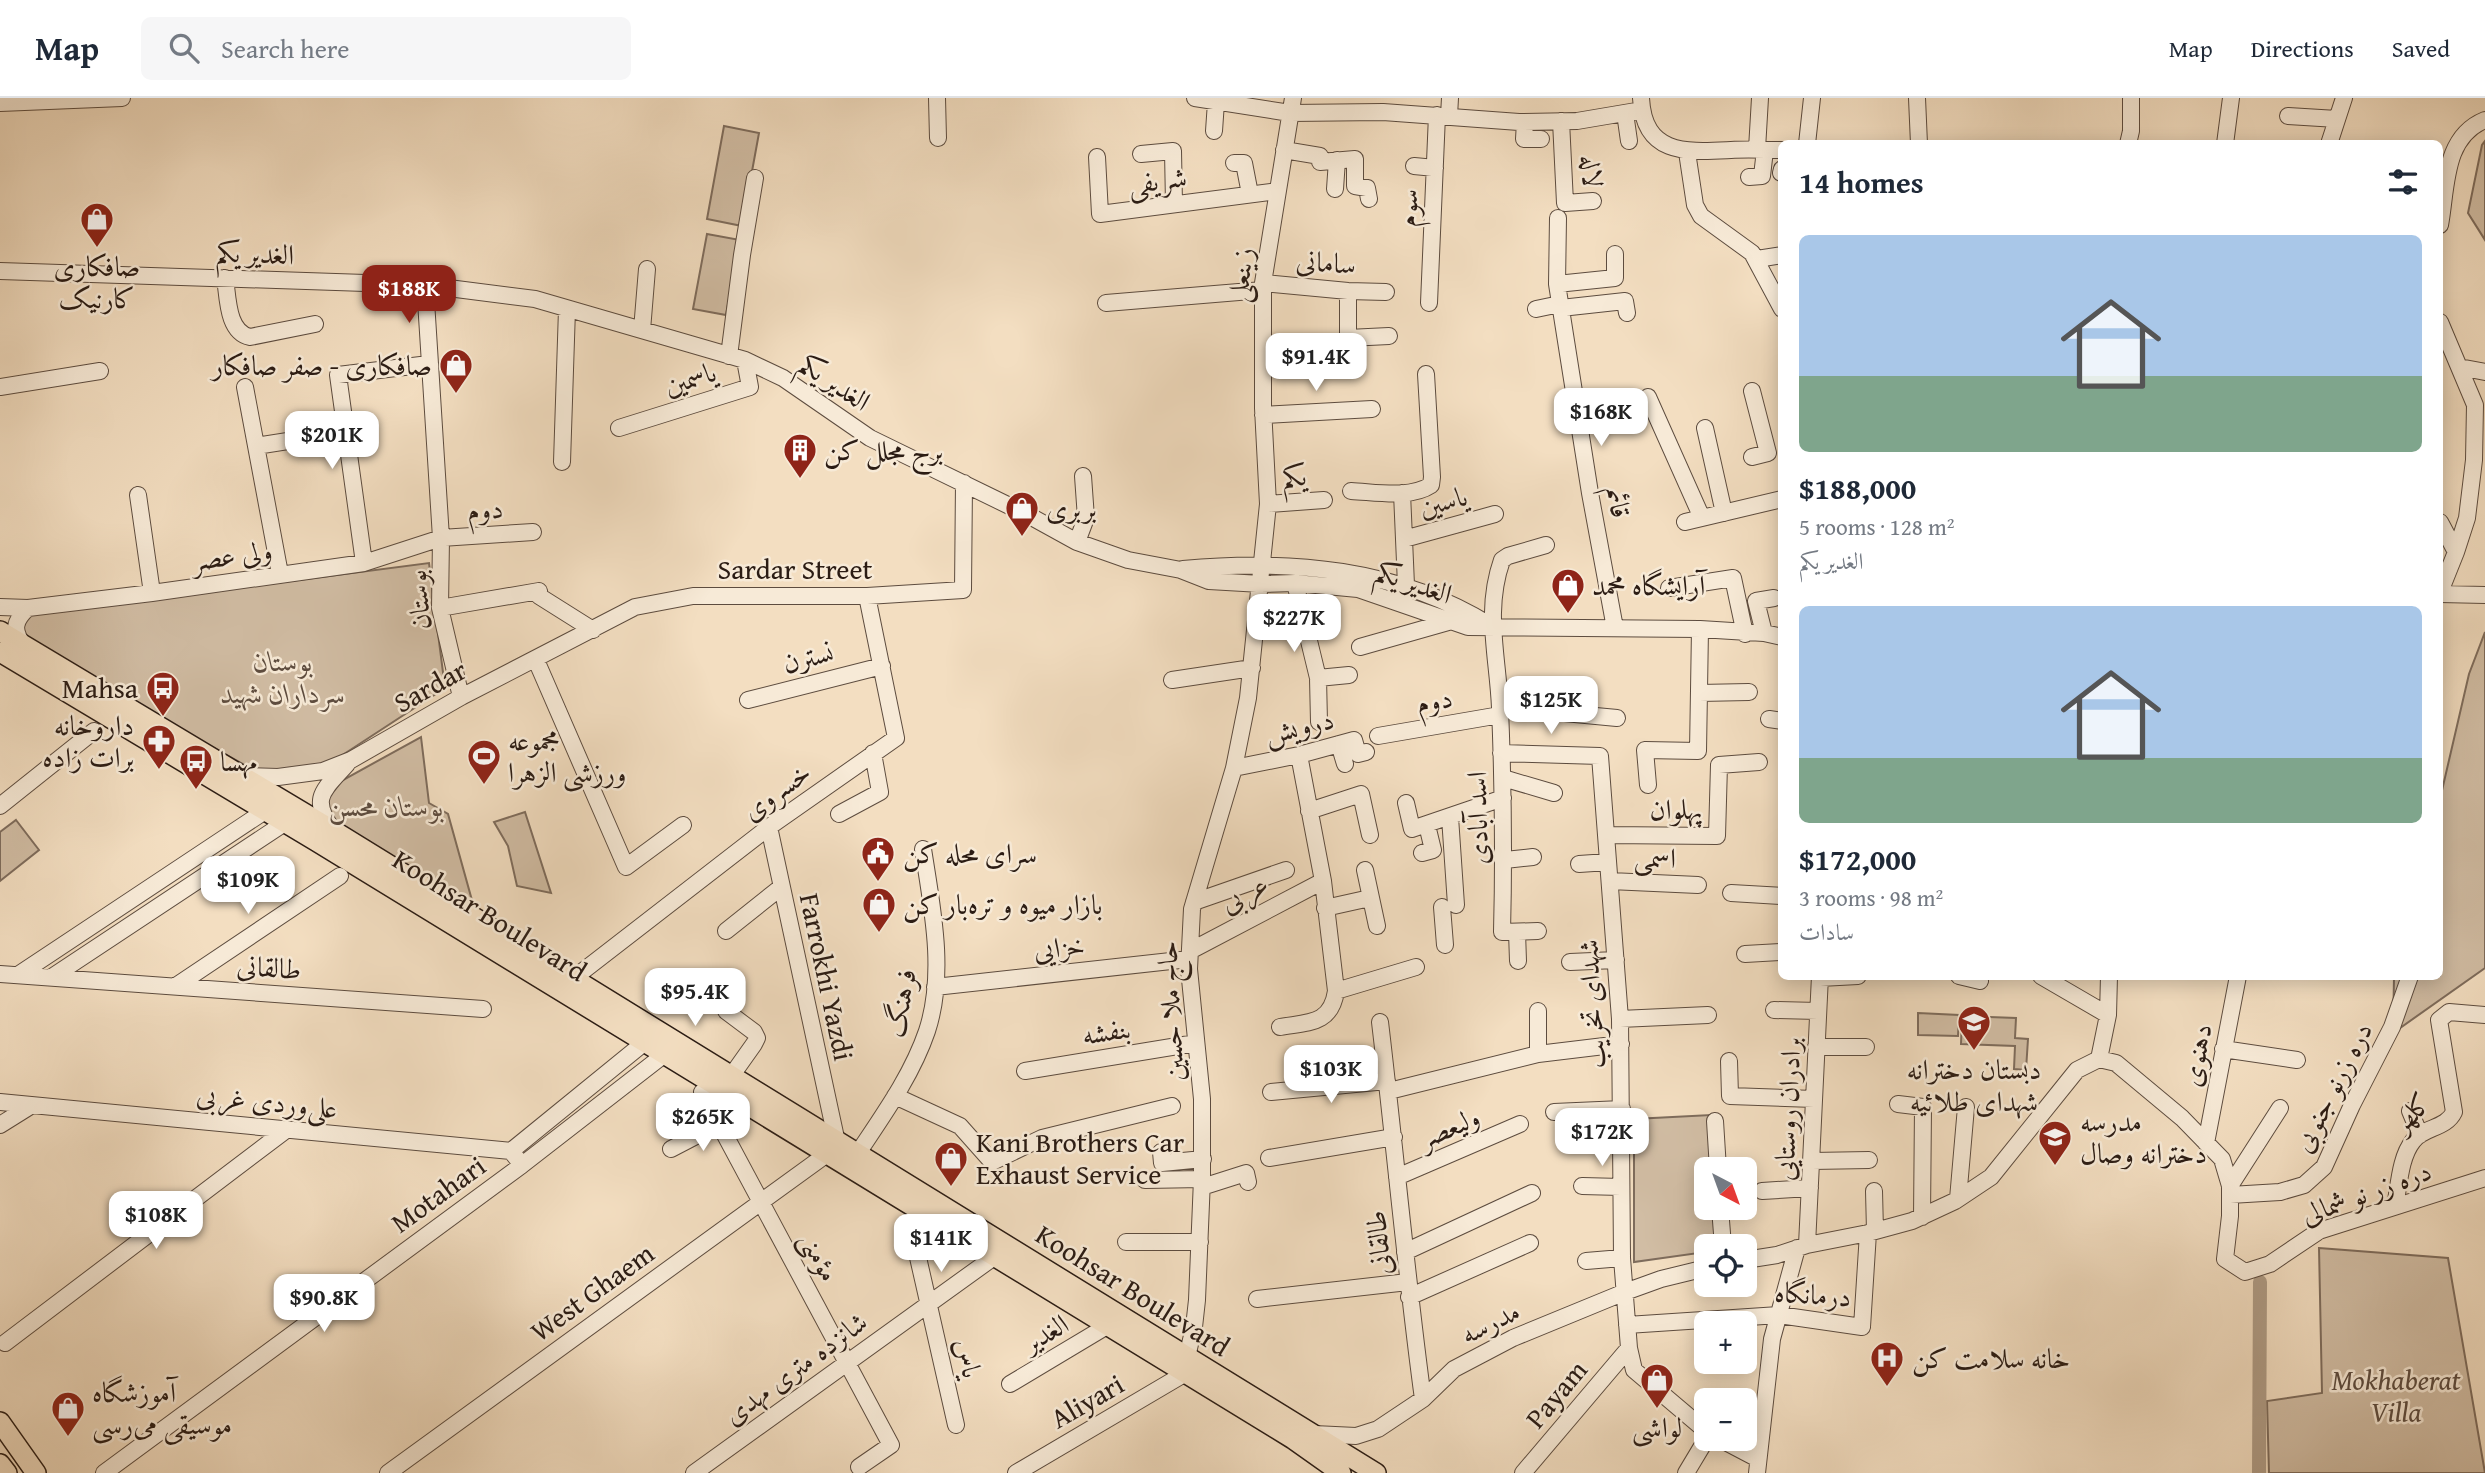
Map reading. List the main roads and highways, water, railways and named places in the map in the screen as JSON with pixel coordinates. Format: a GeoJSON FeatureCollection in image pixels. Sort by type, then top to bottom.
{"type":"FeatureCollection","features":[{"type":"Feature","properties":{"kind":"main road","name":"Koohsar Boulevard"},"geometry":{"type":"LineString","coordinates":[[0,631],[242,776],[274,805]]}},
{"type":"Feature","properties":{"kind":"main road","name":"Koohsar Boulevard"},"geometry":{"type":"LineString","coordinates":[[0,652],[274,805],[665,1055],[831,1146],[858,1153],[1186,1365],[1301,1436],[1366,1471]]}},
{"type":"Feature","properties":{"kind":"main road","name":"Koohsar Boulevard"},"geometry":{"type":"LineString","coordinates":[[293,817],[334,831],[574,978],[732,1075],[994,1257],[1107,1326],[1186,1365]]}},
{"type":"Feature","properties":{"kind":"main road"},"geometry":{"type":"LineString","coordinates":[[0,1422],[36,1473]]}},
{"type":"Feature","properties":{"kind":"main road","name":"Koohsar Boulevard"},"geometry":{"type":"LineString","coordinates":[[1301,1436],[1341,1473]]}},
{"type":"Feature","properties":{"kind":"main road"},"geometry":{"type":"LineString","coordinates":[[1301,1436],[1315,1473]]}},
{"type":"Feature","properties":{"kind":"main road"},"geometry":{"type":"LineString","coordinates":[[0,1464],[6,1473]]}},
{"type":"Feature","properties":{"kind":"waterway"},"geometry":{"type":"LineString","coordinates":[[2259,1473],[2260,1282]]}},
{"type":"Feature","properties":{"kind":"place","name":"صافکاری کارنیک"},"geometry":{"type":"Point","coordinates":[97,249]}},
{"type":"Feature","properties":{"kind":"place","name":"صافکاری - صفر صافکار"},"geometry":{"type":"Point","coordinates":[456,395]}},
{"type":"Feature","properties":{"kind":"place","name":"برج مجلل کن"},"geometry":{"type":"Point","coordinates":[800,480]}},
{"type":"Feature","properties":{"kind":"place","name":"بربری"},"geometry":{"type":"Point","coordinates":[1022,538]}},
{"type":"Feature","properties":{"kind":"place","name":"آرایشگاه محمد"},"geometry":{"type":"Point","coordinates":[1568,615]}},
{"type":"Feature","properties":{"kind":"place","name":"Mahsa"},"geometry":{"type":"Point","coordinates":[163,718]}},
{"type":"Feature","properties":{"kind":"place","name":"داروخانه برات زاده"},"geometry":{"type":"Point","coordinates":[159,771]}},
{"type":"Feature","properties":{"kind":"place","name":"مجموعه ورزشی الزهرا"},"geometry":{"type":"Point","coordinates":[484,786]}},
{"type":"Feature","properties":{"kind":"place","name":"مهسا"},"geometry":{"type":"Point","coordinates":[196,791]}},
{"type":"Feature","properties":{"kind":"place","name":"سرای محله کن"},"geometry":{"type":"Point","coordinates":[878,883]}},
{"type":"Feature","properties":{"kind":"place","name":"بازار میوه و تره‌بار کن"},"geometry":{"type":"Point","coordinates":[879,934]}},
{"type":"Feature","properties":{"kind":"place","name":"دبستان دخترانه شهدای طلائیه"},"geometry":{"type":"Point","coordinates":[1974,1052]}},
{"type":"Feature","properties":{"kind":"place","name":"مدرسه دخترانه وصال"},"geometry":{"type":"Point","coordinates":[2055,1167]}},
{"type":"Feature","properties":{"kind":"place","name":"Kani Brothers Car Exhaust Service"},"geometry":{"type":"Point","coordinates":[951,1188]}},
{"type":"Feature","properties":{"kind":"place","name":"خانه سلامت کن"},"geometry":{"type":"Point","coordinates":[1887,1388]}},
{"type":"Feature","properties":{"kind":"place","name":"لواشی"},"geometry":{"type":"Point","coordinates":[1657,1410]}},
{"type":"Feature","properties":{"kind":"place","name":"آموزشگاه موسیقی می‌رسی"},"geometry":{"type":"Point","coordinates":[68,1438]}},
{"type":"Feature","properties":{"kind":"park label","name":"بوستان سرداران شهید"},"geometry":{"type":"Point","coordinates":[283,677]}},
{"type":"Feature","properties":{"kind":"park label","name":"بوستان محسن"},"geometry":{"type":"Point","coordinates":[386,806]}},
{"type":"Feature","properties":{"kind":"park label","name":"Mokhaberat Villa"},"geometry":{"type":"Point","coordinates":[2396,1396]}}]}
